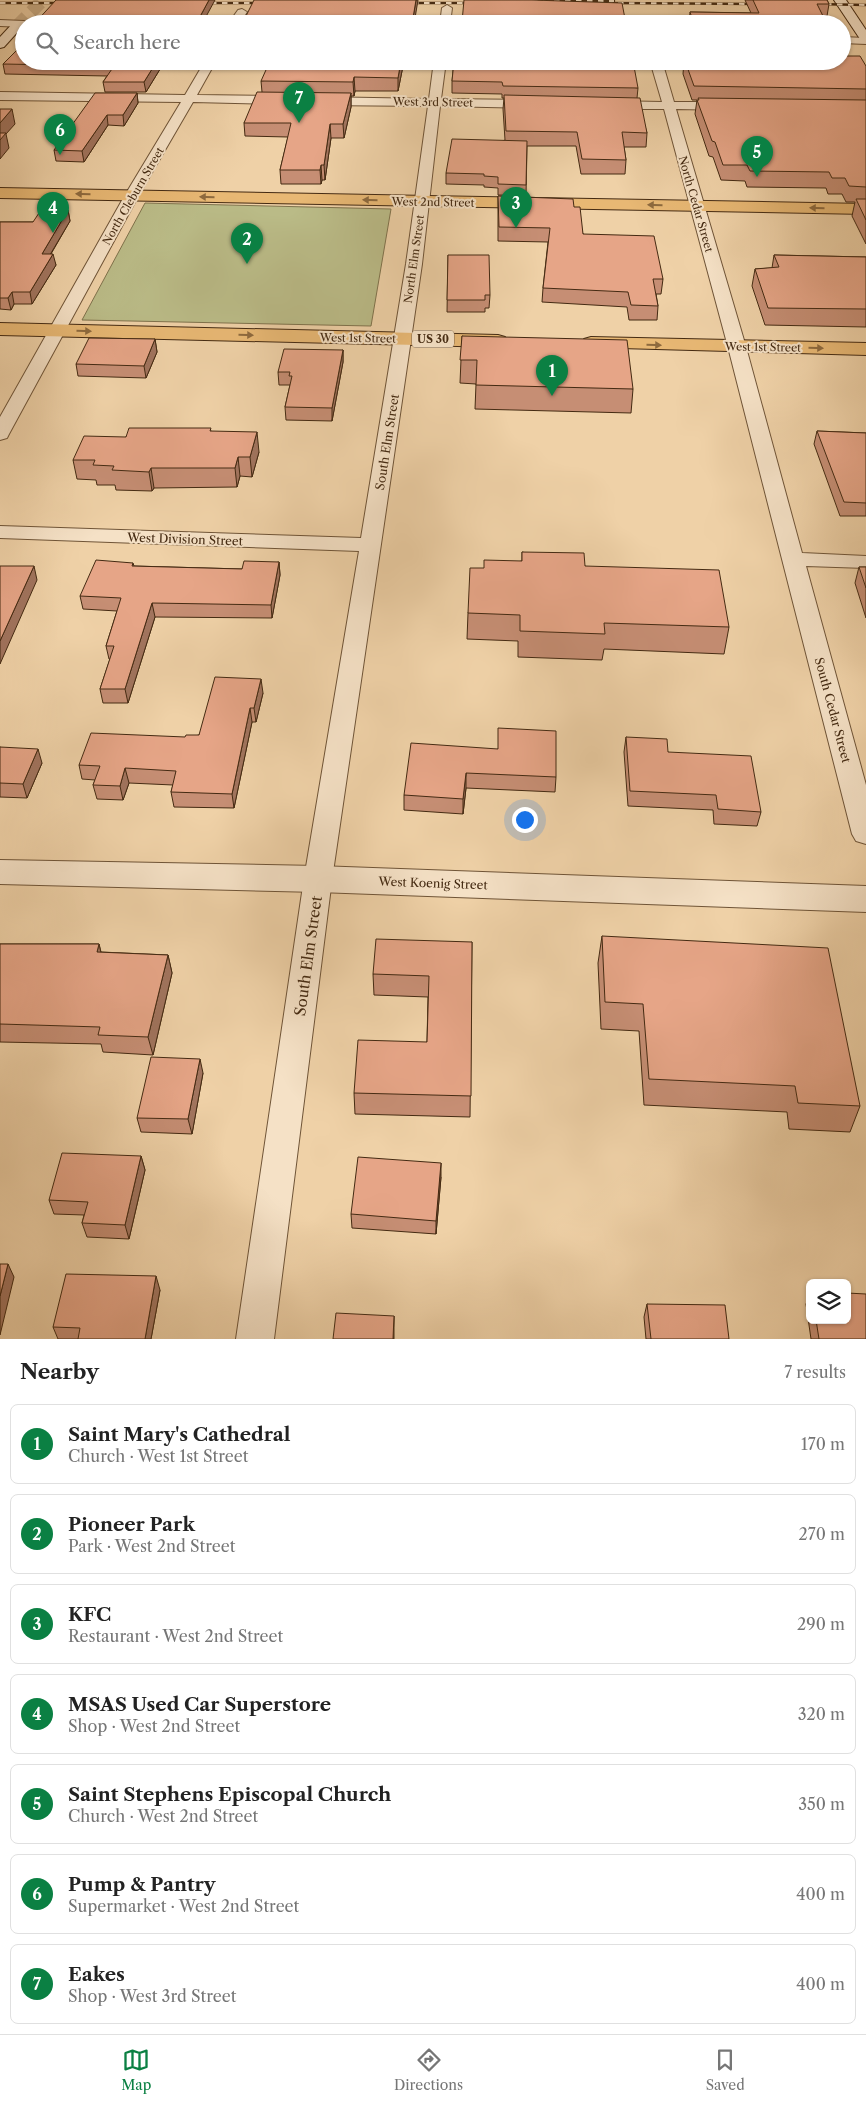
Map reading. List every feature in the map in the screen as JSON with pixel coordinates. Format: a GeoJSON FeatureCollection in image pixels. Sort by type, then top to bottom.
{"type":"FeatureCollection","features":[{"type":"Feature","properties":{"kind":"highway","name":"West 2nd Street"},"geometry":{"type":"LineString","coordinates":[[0,193],[866,210]]}},
{"type":"Feature","properties":{"kind":"highway","name":"West 1st Street"},"geometry":{"type":"LineString","coordinates":[[0,330],[521,342]]}},
{"type":"Feature","properties":{"kind":"highway","name":"West 1st Street"},"geometry":{"type":"LineString","coordinates":[[570,343],[866,349]]}},
{"type":"Feature","properties":{"kind":"street"},"geometry":{"type":"LineString","coordinates":[[840,0],[850,15]]}},
{"type":"Feature","properties":{"kind":"street"},"geometry":{"type":"LineString","coordinates":[[446,15],[447,8]]}},
{"type":"Feature","properties":{"kind":"street"},"geometry":{"type":"LineString","coordinates":[[851,17],[865,38],[851,39]]}},
{"type":"Feature","properties":{"kind":"street"},"geometry":{"type":"LineString","coordinates":[[0,23],[15,24]]}},
{"type":"Feature","properties":{"kind":"street"},"geometry":{"type":"LineString","coordinates":[[0,44],[15,30]]}},
{"type":"Feature","properties":{"kind":"street","name":"North Cleburn Street"},"geometry":{"type":"LineString","coordinates":[[0,434],[132,195],[206,70]]}},
{"type":"Feature","properties":{"kind":"street","name":"North Elm Street"},"geometry":{"type":"LineString","coordinates":[[403,339],[439,70]]}},
{"type":"Feature","properties":{"kind":"street","name":"North Cedar Street"},"geometry":{"type":"LineString","coordinates":[[658,70],[737,347]]}},
{"type":"Feature","properties":{"kind":"street","name":"West 3rd Street"},"geometry":{"type":"LineString","coordinates":[[0,96],[542,104]]}},
{"type":"Feature","properties":{"kind":"street"},"geometry":{"type":"LineString","coordinates":[[600,105],[738,107]]}},
{"type":"Feature","properties":{"kind":"street","name":"South Elm Street"},"geometry":{"type":"LineString","coordinates":[[255,1339],[318,880],[403,339]]}},
{"type":"Feature","properties":{"kind":"street"},"geometry":{"type":"LineString","coordinates":[[737,347],[793,559],[866,562]]}},
{"type":"Feature","properties":{"kind":"street","name":"West Division Street"},"geometry":{"type":"LineString","coordinates":[[0,532],[370,545]]}},
{"type":"Feature","properties":{"kind":"street","name":"South Cedar Street"},"geometry":{"type":"LineString","coordinates":[[793,559],[866,834]]}},
{"type":"Feature","properties":{"kind":"street","name":"West Koenig Street"},"geometry":{"type":"LineString","coordinates":[[0,872],[318,880],[866,899]]}},
{"type":"Feature","properties":{"kind":"green space"},"geometry":{"type":"Polygon","coordinates":[[[145,203],[391,209],[371,326],[82,320],[145,203]]]}},
{"type":"Feature","properties":{"kind":"building"},"geometry":{"type":"Polygon","coordinates":[[[56,0],[209,0],[201,15],[42,15],[56,0]]]}},
{"type":"Feature","properties":{"kind":"building"},"geometry":{"type":"Polygon","coordinates":[[[254,0],[416,0],[414,15],[246,15],[254,0]]]}},
{"type":"Feature","properties":{"kind":"building"},"geometry":{"type":"Polygon","coordinates":[[[464,0],[532,0],[622,3],[624,15],[463,15],[464,0]]]}},
{"type":"Feature","properties":{"kind":"building"},"geometry":{"type":"Polygon","coordinates":[[[753,0],[827,0],[829,4],[817,4],[822,15],[691,15],[690,12],[759,13],[753,0]]]}},
{"type":"Feature","properties":{"kind":"building"},"geometry":{"type":"Polygon","coordinates":[[[15,52],[15,64],[3,64],[15,52]]]}},
{"type":"Feature","properties":{"kind":"building"},"geometry":{"type":"Polygon","coordinates":[[[851,56],[860,56],[866,66],[866,89],[694,86],[688,70],[851,70],[851,56]]]}},
{"type":"Feature","properties":{"kind":"building"},"geometry":{"type":"Polygon","coordinates":[[[111,70],[151,70],[144,82],[103,82],[111,70]]]}},
{"type":"Feature","properties":{"kind":"building"},"geometry":{"type":"Polygon","coordinates":[[[266,70],[399,70],[398,78],[354,77],[353,82],[261,81],[266,70]]]}},
{"type":"Feature","properties":{"kind":"building"},"geometry":{"type":"Polygon","coordinates":[[[453,70],[635,70],[638,88],[503,86],[502,82],[452,81],[453,70]]]}},
{"type":"Feature","properties":{"kind":"building"},"geometry":{"type":"Polygon","coordinates":[[[257,92],[351,93],[343,124],[330,124],[324,165],[321,165],[320,170],[280,170],[291,123],[244,123],[257,92]]]}},
{"type":"Feature","properties":{"kind":"building"},"geometry":{"type":"Polygon","coordinates":[[[95,93],[137,93],[123,115],[107,115],[82,151],[54,150],[95,93]]]}},
{"type":"Feature","properties":{"kind":"building"},"geometry":{"type":"Polygon","coordinates":[[[504,95],[640,98],[647,133],[622,132],[626,160],[582,159],[577,132],[506,131],[504,95]]]}},
{"type":"Feature","properties":{"kind":"building"},"geometry":{"type":"Polygon","coordinates":[[[698,98],[866,100],[866,187],[849,186],[845,178],[832,178],[829,172],[750,171],[747,165],[723,165],[715,142],[712,141],[697,100],[699,100],[698,98]]]}},
{"type":"Feature","properties":{"kind":"building"},"geometry":{"type":"Polygon","coordinates":[[[0,109],[12,109],[0,123],[0,109]]]}},
{"type":"Feature","properties":{"kind":"building"},"geometry":{"type":"Polygon","coordinates":[[[0,133],[6,133],[0,140],[0,133]]]}},
{"type":"Feature","properties":{"kind":"building"},"geometry":{"type":"Polygon","coordinates":[[[452,139],[527,141],[526,185],[498,184],[498,177],[484,176],[484,174],[446,173],[452,139]]]}},
{"type":"Feature","properties":{"kind":"building"},"geometry":{"type":"Polygon","coordinates":[[[498,196],[573,199],[574,207],[580,207],[583,234],[654,236],[663,279],[653,279],[658,306],[631,305],[628,292],[543,288],[550,228],[499,227],[498,196]]]}},
{"type":"Feature","properties":{"kind":"building"},"geometry":{"type":"Polygon","coordinates":[[[856,199],[866,199],[866,220],[856,199]]]}},
{"type":"Feature","properties":{"kind":"building"},"geometry":{"type":"Polygon","coordinates":[[[41,210],[68,210],[42,254],[53,254],[30,292],[12,292],[8,298],[0,298],[0,222],[33,222],[41,210]]]}},
{"type":"Feature","properties":{"kind":"building"},"geometry":{"type":"Polygon","coordinates":[[[448,255],[489,255],[490,295],[485,295],[485,300],[447,300],[448,255]]]}},
{"type":"Feature","properties":{"kind":"building"},"geometry":{"type":"Polygon","coordinates":[[[774,255],[866,257],[866,309],[768,308],[755,269],[779,267],[774,255]]]}},
{"type":"Feature","properties":{"kind":"building"},"geometry":{"type":"Polygon","coordinates":[[[462,336],[627,340],[633,389],[476,385],[477,360],[460,360],[462,336]]]}},
{"type":"Feature","properties":{"kind":"building"},"geometry":{"type":"Polygon","coordinates":[[[89,338],[155,339],[144,366],[76,364],[89,338]]]}},
{"type":"Feature","properties":{"kind":"building"},"geometry":{"type":"Polygon","coordinates":[[[284,349],[343,350],[332,408],[285,407],[292,376],[289,376],[290,372],[278,372],[284,349]]]}},
{"type":"Feature","properties":{"kind":"building"},"geometry":{"type":"Polygon","coordinates":[[[129,428],[211,428],[210,431],[257,432],[250,457],[238,457],[235,468],[151,468],[149,472],[112,470],[114,466],[93,465],[95,460],[73,460],[84,436],[126,437],[129,428]]]}},
{"type":"Feature","properties":{"kind":"building"},"geometry":{"type":"Polygon","coordinates":[[[817,431],[866,433],[866,503],[844,502],[817,431]]]}},
{"type":"Feature","properties":{"kind":"building"},"geometry":{"type":"Polygon","coordinates":[[[522,552],[584,553],[585,566],[719,570],[729,627],[604,623],[605,634],[520,631],[520,615],[468,613],[470,568],[484,568],[484,560],[522,561],[522,552]]]}},
{"type":"Feature","properties":{"kind":"building"},"geometry":{"type":"Polygon","coordinates":[[[96,560],[133,563],[132,566],[242,569],[244,561],[279,562],[271,605],[152,603],[125,689],[100,689],[114,646],[106,646],[121,598],[80,596],[96,560]]]}},
{"type":"Feature","properties":{"kind":"building"},"geometry":{"type":"Polygon","coordinates":[[[0,566],[34,566],[0,641],[0,566]]]}},
{"type":"Feature","properties":{"kind":"building"},"geometry":{"type":"Polygon","coordinates":[[[859,567],[866,567],[866,588],[859,567]]]}},
{"type":"Feature","properties":{"kind":"building"},"geometry":{"type":"Polygon","coordinates":[[[215,677],[261,679],[254,708],[250,708],[232,794],[171,792],[176,771],[125,768],[120,786],[93,785],[100,766],[79,765],[91,733],[185,737],[186,735],[199,735],[215,677]]]}},
{"type":"Feature","properties":{"kind":"building"},"geometry":{"type":"Polygon","coordinates":[[[498,728],[556,731],[556,777],[466,773],[463,799],[404,795],[411,743],[498,749],[498,728]]]}},
{"type":"Feature","properties":{"kind":"building"},"geometry":{"type":"Polygon","coordinates":[[[626,737],[667,739],[668,752],[751,756],[761,812],[718,809],[716,795],[630,791],[626,737]]]}},
{"type":"Feature","properties":{"kind":"building"},"geometry":{"type":"Polygon","coordinates":[[[0,747],[38,749],[23,784],[0,783],[0,747]]]}},
{"type":"Feature","properties":{"kind":"building"},"geometry":{"type":"Polygon","coordinates":[[[602,936],[828,948],[860,1106],[798,1103],[795,1086],[649,1079],[643,1004],[605,1002],[602,936]]]}},
{"type":"Feature","properties":{"kind":"building"},"geometry":{"type":"Polygon","coordinates":[[[376,939],[472,942],[471,1096],[354,1093],[358,1040],[427,1042],[429,976],[373,974],[376,939]]]}},
{"type":"Feature","properties":{"kind":"building"},"geometry":{"type":"Polygon","coordinates":[[[0,944],[99,944],[97,952],[168,955],[148,1037],[98,1035],[100,1027],[0,1024],[0,944]]]}},
{"type":"Feature","properties":{"kind":"building"},"geometry":{"type":"Polygon","coordinates":[[[151,1057],[200,1059],[188,1119],[137,1118],[151,1057]]]}},
{"type":"Feature","properties":{"kind":"building"},"geometry":{"type":"Polygon","coordinates":[[[62,1153],[141,1156],[125,1225],[82,1223],[88,1202],[49,1200],[62,1153]]]}},
{"type":"Feature","properties":{"kind":"building"},"geometry":{"type":"Polygon","coordinates":[[[358,1157],[441,1163],[436,1221],[351,1214],[358,1157]]]}},
{"type":"Feature","properties":{"kind":"building"},"geometry":{"type":"Polygon","coordinates":[[[0,1264],[8,1264],[0,1296],[0,1264]]]}},
{"type":"Feature","properties":{"kind":"building"},"geometry":{"type":"Polygon","coordinates":[[[66,1274],[156,1276],[145,1339],[78,1339],[80,1328],[53,1327],[66,1274]]]}},
{"type":"Feature","properties":{"kind":"building"},"geometry":{"type":"Polygon","coordinates":[[[851,1293],[866,1294],[866,1339],[819,1339],[817,1324],[851,1324],[851,1293]]]}},
{"type":"Feature","properties":{"kind":"building"},"geometry":{"type":"Polygon","coordinates":[[[647,1304],[725,1305],[729,1339],[651,1339],[647,1304]]]}},
{"type":"Feature","properties":{"kind":"building"},"geometry":{"type":"Polygon","coordinates":[[[336,1313],[394,1316],[393,1339],[333,1339],[336,1313]]]}},
{"type":"Feature","properties":{"kind":"tunnel"},"geometry":{"type":"LineString","coordinates":[[28,15],[43,0]]}},
{"type":"Feature","properties":{"kind":"railway"},"geometry":{"type":"LineString","coordinates":[[521,0],[614,1]]}},
{"type":"Feature","properties":{"kind":"railway"},"geometry":{"type":"LineString","coordinates":[[0,3],[67,3]]}},
{"type":"Feature","properties":{"kind":"railway"},"geometry":{"type":"LineString","coordinates":[[200,3],[265,3]]}},
{"type":"Feature","properties":{"kind":"railway"},"geometry":{"type":"LineString","coordinates":[[402,3],[477,3]]}},
{"type":"Feature","properties":{"kind":"railway"},"geometry":{"type":"LineString","coordinates":[[607,3],[760,4]]}},
{"type":"Feature","properties":{"kind":"railway"},"geometry":{"type":"LineString","coordinates":[[815,4],[866,5]]}},
{"type":"Feature","properties":{"kind":"place","name":"Eakes"},"geometry":{"type":"Point","coordinates":[299,123]}},
{"type":"Feature","properties":{"kind":"place","name":"Pump & Pantry"},"geometry":{"type":"Point","coordinates":[60,155]}},
{"type":"Feature","properties":{"kind":"place","name":"Saint Stephens Episcopal Church"},"geometry":{"type":"Point","coordinates":[757,177]}},
{"type":"Feature","properties":{"kind":"place","name":"KFC"},"geometry":{"type":"Point","coordinates":[516,228]}},
{"type":"Feature","properties":{"kind":"place","name":"MSAS Used Car Superstore"},"geometry":{"type":"Point","coordinates":[53,233]}},
{"type":"Feature","properties":{"kind":"place","name":"Pioneer Park"},"geometry":{"type":"Point","coordinates":[247,264]}},
{"type":"Feature","properties":{"kind":"place","name":"Saint Mary's Cathedral"},"geometry":{"type":"Point","coordinates":[552,396]}}]}
